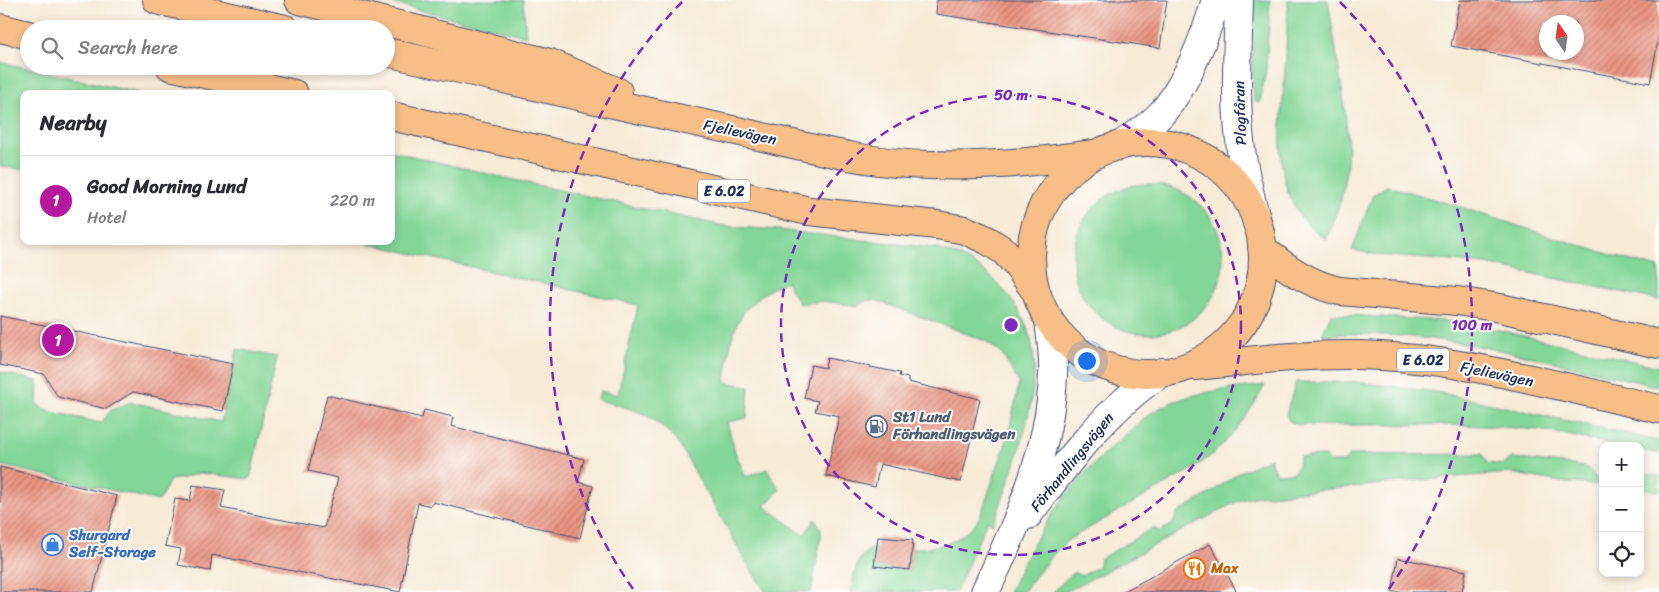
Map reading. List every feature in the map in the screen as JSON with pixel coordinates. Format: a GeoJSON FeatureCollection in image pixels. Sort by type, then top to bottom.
{"type":"FeatureCollection","features":[{"type":"Feature","properties":{"kind":"main road"},"geometry":{"type":"LineString","coordinates":[[157,0],[245,20]]}},
{"type":"Feature","properties":{"kind":"main road"},"geometry":{"type":"LineString","coordinates":[[299,0],[379,20]]}},
{"type":"Feature","properties":{"kind":"main road"},"geometry":{"type":"LineString","coordinates":[[395,24],[550,63],[684,120]]}},
{"type":"Feature","properties":{"kind":"main road"},"geometry":{"type":"LineString","coordinates":[[0,28],[20,33]]}},
{"type":"Feature","properties":{"kind":"main road","name":"Fjelievägen"},"geometry":{"type":"LineString","coordinates":[[395,54],[869,160],[929,166],[1036,162],[1145,142],[1172,145],[1198,154],[1220,169],[1246,199],[1260,236],[1261,271],[1257,294],[1244,322],[1223,345],[1198,362],[1173,370]]}},
{"type":"Feature","properties":{"kind":"main road"},"geometry":{"type":"LineString","coordinates":[[210,75],[276,90]]}},
{"type":"Feature","properties":{"kind":"main road","name":"Fjelievägen"},"geometry":{"type":"LineString","coordinates":[[395,117],[809,211],[937,225],[965,230],[987,240],[1004,251],[1036,292],[1049,320],[1076,350],[1103,365],[1134,373],[1256,360],[1356,355],[1413,359],[1470,367],[1659,409]]}},
{"type":"Feature","properties":{"kind":"main road","name":"Fjelievägen"},"geometry":{"type":"LineString","coordinates":[[1036,292],[1031,266],[1031,253],[1035,228],[1042,210],[1051,193],[1068,174],[1088,158],[1109,149]]}},
{"type":"Feature","properties":{"kind":"main road","name":"Fjelievägen"},"geometry":{"type":"LineString","coordinates":[[1260,236],[1288,269],[1311,283],[1326,289],[1457,301],[1550,318],[1659,344]]}},
{"type":"Feature","properties":{"kind":"street"},"geometry":{"type":"LineString","coordinates":[[1109,149],[1142,131],[1159,116],[1174,96],[1191,65],[1209,23],[1216,0]]}},
{"type":"Feature","properties":{"kind":"street","name":"Plogfåran"},"geometry":{"type":"LineString","coordinates":[[1239,0],[1238,113],[1240,148],[1260,236]]}},
{"type":"Feature","properties":{"kind":"street","name":"Förhandlingsvägen"},"geometry":{"type":"LineString","coordinates":[[985,592],[1011,538],[1035,472],[1045,432],[1054,372],[1049,320]]}},
{"type":"Feature","properties":{"kind":"street","name":"Förhandlingsvägen"},"geometry":{"type":"LineString","coordinates":[[1011,538],[1064,467],[1097,427],[1123,401],[1173,370]]}},
{"type":"Feature","properties":{"kind":"green space"},"geometry":{"type":"Polygon","coordinates":[[[376,0],[523,0],[526,36],[387,2],[376,0]]]}},
{"type":"Feature","properties":{"kind":"green space"},"geometry":{"type":"Polygon","coordinates":[[[1254,0],[1270,0],[1266,70],[1260,103],[1254,101],[1252,51],[1254,0]]]}},
{"type":"Feature","properties":{"kind":"green space"},"geometry":{"type":"Polygon","coordinates":[[[1288,0],[1328,0],[1345,109],[1348,146],[1341,200],[1326,239],[1308,224],[1295,208],[1287,189],[1282,169],[1281,127],[1288,0]]]}},
{"type":"Feature","properties":{"kind":"green space"},"geometry":{"type":"Polygon","coordinates":[[[0,62],[20,66],[20,75],[58,75],[125,90],[20,90],[20,169],[0,166],[0,62]]]}},
{"type":"Feature","properties":{"kind":"green space"},"geometry":{"type":"Polygon","coordinates":[[[395,152],[724,226],[778,230],[934,248],[954,254],[979,267],[994,279],[1020,312],[1031,341],[1034,381],[1021,444],[993,524],[987,521],[956,592],[850,592],[857,565],[869,550],[876,547],[874,566],[910,570],[912,548],[942,545],[959,538],[980,517],[1008,437],[1019,383],[1002,354],[986,341],[875,300],[867,300],[859,306],[822,301],[799,304],[786,281],[769,290],[746,310],[733,334],[725,382],[749,387],[747,418],[727,422],[735,452],[746,477],[767,469],[780,490],[764,506],[804,535],[815,519],[821,530],[811,592],[766,592],[751,570],[680,446],[671,435],[662,426],[644,414],[598,400],[600,391],[618,395],[638,305],[375,245],[395,245],[395,152]]]}},
{"type":"Feature","properties":{"kind":"green space"},"geometry":{"type":"Polygon","coordinates":[[[1148,184],[1177,190],[1201,206],[1217,230],[1223,259],[1217,288],[1201,312],[1177,328],[1148,334],[1119,328],[1095,312],[1079,288],[1073,259],[1079,230],[1095,206],[1119,190],[1148,184]]]}},
{"type":"Feature","properties":{"kind":"green space"},"geometry":{"type":"Polygon","coordinates":[[[1387,186],[1659,268],[1659,300],[1486,264],[1378,255],[1352,250],[1373,195],[1387,186]]]}},
{"type":"Feature","properties":{"kind":"green space"},"geometry":{"type":"Polygon","coordinates":[[[1331,314],[1446,321],[1490,328],[1659,367],[1659,387],[1534,357],[1450,342],[1365,334],[1322,335],[1331,314]]]}},
{"type":"Feature","properties":{"kind":"green space"},"geometry":{"type":"Polygon","coordinates":[[[237,349],[277,357],[250,479],[199,473],[170,480],[159,501],[0,465],[0,372],[38,381],[37,403],[44,410],[101,423],[111,410],[131,402],[221,422],[237,349]]]}},
{"type":"Feature","properties":{"kind":"green space"},"geometry":{"type":"Polygon","coordinates":[[[1296,382],[1357,382],[1437,392],[1659,441],[1659,454],[1644,451],[1644,442],[1602,442],[1528,429],[1442,425],[1299,425],[1290,422],[1286,414],[1296,382]]]}},
{"type":"Feature","properties":{"kind":"green space"},"geometry":{"type":"Polygon","coordinates":[[[1265,385],[1251,409],[1235,430],[1207,459],[1068,540],[1050,558],[1023,592],[1009,592],[1035,541],[1071,489],[1091,467],[1141,420],[1162,407],[1186,397],[1265,385]]]}},
{"type":"Feature","properties":{"kind":"green space"},"geometry":{"type":"Polygon","coordinates":[[[1482,454],[1487,463],[1502,465],[1512,458],[1586,467],[1592,472],[1593,476],[1599,477],[1599,485],[1566,483],[1510,473],[1258,496],[1240,500],[1066,592],[1053,592],[1074,572],[1081,576],[1098,567],[1100,559],[1153,528],[1160,531],[1173,524],[1177,513],[1209,494],[1240,472],[1271,458],[1271,464],[1277,474],[1294,473],[1299,463],[1299,457],[1326,456],[1329,462],[1344,462],[1350,455],[1482,454]]]}},
{"type":"Feature","properties":{"kind":"green space"},"geometry":{"type":"Polygon","coordinates":[[[1644,474],[1659,476],[1659,491],[1644,489],[1644,474]]]}},
{"type":"Feature","properties":{"kind":"building"},"geometry":{"type":"Polygon","coordinates":[[[937,0],[1167,0],[1160,48],[936,14],[937,0]]]}},
{"type":"Feature","properties":{"kind":"building"},"geometry":{"type":"Polygon","coordinates":[[[1460,0],[1659,0],[1659,36],[1650,83],[1451,46],[1460,0]]]}},
{"type":"Feature","properties":{"kind":"building"},"geometry":{"type":"Polygon","coordinates":[[[0,316],[233,364],[223,411],[133,392],[106,409],[58,397],[44,374],[0,365],[0,316]]]}},
{"type":"Feature","properties":{"kind":"building"},"geometry":{"type":"Polygon","coordinates":[[[827,358],[900,373],[899,376],[908,378],[908,382],[980,399],[961,482],[880,464],[875,487],[826,476],[839,416],[815,411],[818,401],[804,398],[811,365],[825,368],[827,358]]]}},
{"type":"Feature","properties":{"kind":"building"},"geometry":{"type":"Polygon","coordinates":[[[327,395],[422,418],[424,410],[453,417],[451,426],[584,459],[578,482],[593,486],[580,538],[433,502],[431,506],[418,503],[400,592],[212,555],[210,571],[178,565],[181,549],[165,546],[175,499],[190,501],[193,485],[225,490],[221,508],[324,528],[338,478],[308,471],[327,395]]]}},
{"type":"Feature","properties":{"kind":"building","name":"Shurgard Self-Storage"},"geometry":{"type":"Polygon","coordinates":[[[0,467],[117,496],[93,592],[0,592],[0,467]]]}},
{"type":"Feature","properties":{"kind":"building"},"geometry":{"type":"Polygon","coordinates":[[[878,537],[913,540],[910,570],[874,566],[878,537]]]}},
{"type":"Feature","properties":{"kind":"building","name":"Max"},"geometry":{"type":"Polygon","coordinates":[[[1210,544],[1237,592],[1123,592],[1210,544]]]}},
{"type":"Feature","properties":{"kind":"building"},"geometry":{"type":"Polygon","coordinates":[[[1398,558],[1466,571],[1462,592],[1392,592],[1398,558]]]}},
{"type":"Feature","properties":{"kind":"place","name":"Good Morning Lund"},"geometry":{"type":"Point","coordinates":[58,340]}},
{"type":"Feature","properties":{"kind":"place","name":"St1 Lund Förhandlingsvägen"},"geometry":{"type":"Point","coordinates":[877,426]}},
{"type":"Feature","properties":{"kind":"place","name":"Shurgard Self-Storage"},"geometry":{"type":"Point","coordinates":[53,544]}},
{"type":"Feature","properties":{"kind":"place","name":"Max"},"geometry":{"type":"Point","coordinates":[1195,568]}}]}
